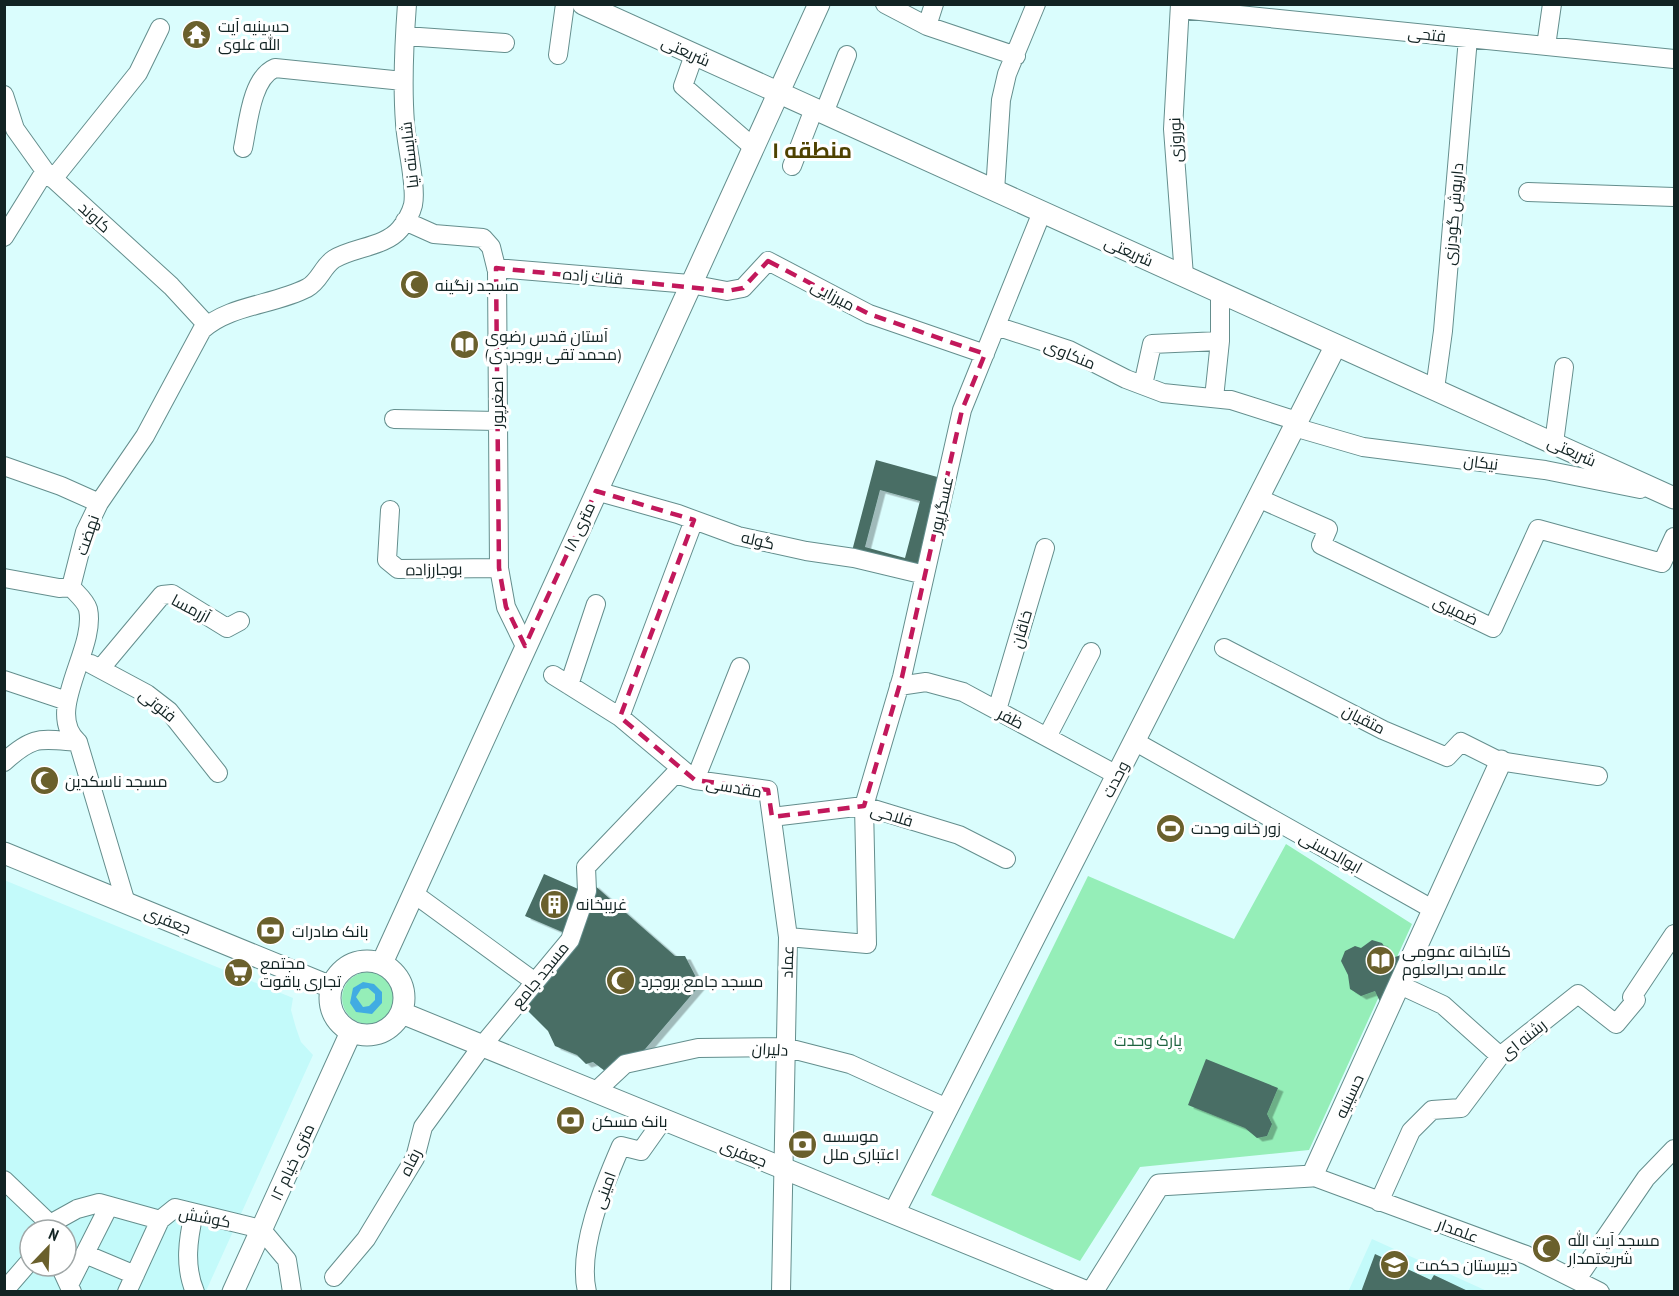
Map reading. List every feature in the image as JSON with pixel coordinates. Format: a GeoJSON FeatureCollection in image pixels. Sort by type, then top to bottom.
{"type":"FeatureCollection","features":[{"type":"Feature","properties":{"kind":"street","name":"شایسته نیا"},"geometry":{"type":"LineString","coordinates":[[405,221],[413,205],[414,192],[405,123],[403,81],[407,4]]}},
{"type":"Feature","properties":{"kind":"street"},"geometry":{"type":"LineString","coordinates":[[558,55],[565,4]]}},
{"type":"Feature","properties":{"kind":"street","name":"شریعتی"},"geometry":{"type":"LineString","coordinates":[[583,4],[1671,496]]}},
{"type":"Feature","properties":{"kind":"street","name":"۱۸ متری"},"geometry":{"type":"LineString","coordinates":[[382,963],[819,4]]}},
{"type":"Feature","properties":{"kind":"street"},"geometry":{"type":"LineString","coordinates":[[885,4],[927,26],[985,48],[1016,56]]}},
{"type":"Feature","properties":{"kind":"street"},"geometry":{"type":"LineString","coordinates":[[927,26],[934,4]]}},
{"type":"Feature","properties":{"kind":"street"},"geometry":{"type":"LineString","coordinates":[[995,191],[1001,100],[1007,74],[1036,4]]}},
{"type":"Feature","properties":{"kind":"street"},"geometry":{"type":"LineString","coordinates":[[1546,46],[1552,4]]}},
{"type":"Feature","properties":{"kind":"street","name":"فتحی"},"geometry":{"type":"LineString","coordinates":[[1180,7],[1674,59]]}},
{"type":"Feature","properties":{"kind":"street","name":"نوروزی"},"geometry":{"type":"LineString","coordinates":[[1180,7],[1173,129],[1184,276]]}},
{"type":"Feature","properties":{"kind":"street"},"geometry":{"type":"LineString","coordinates":[[4,237],[49,175],[138,73],[160,28]]}},
{"type":"Feature","properties":{"kind":"street"},"geometry":{"type":"LineString","coordinates":[[405,36],[505,43]]}},
{"type":"Feature","properties":{"kind":"street","name":"داریوش گودرزی"},"geometry":{"type":"LineString","coordinates":[[1435,389],[1443,331],[1468,38]]}},
{"type":"Feature","properties":{"kind":"street"},"geometry":{"type":"LineString","coordinates":[[694,55],[683,86],[753,147]]}},
{"type":"Feature","properties":{"kind":"street"},"geometry":{"type":"LineString","coordinates":[[792,166],[847,55]]}},
{"type":"Feature","properties":{"kind":"street"},"geometry":{"type":"LineString","coordinates":[[243,148],[258,86],[266,72],[275,68],[403,81]]}},
{"type":"Feature","properties":{"kind":"street","name":"کاوند"},"geometry":{"type":"LineString","coordinates":[[4,95],[15,129],[49,175],[171,286],[207,325]]}},
{"type":"Feature","properties":{"kind":"street"},"geometry":{"type":"LineString","coordinates":[[1528,192],[1674,197]]}},
{"type":"Feature","properties":{"kind":"street","name":"عسگرپور"},"geometry":{"type":"LineString","coordinates":[[864,807],[899,686],[962,410],[1042,212]]}},
{"type":"Feature","properties":{"kind":"street"},"geometry":{"type":"LineString","coordinates":[[207,325],[213,320],[289,298],[317,283],[333,259],[384,240],[399,231],[405,221]]}},
{"type":"Feature","properties":{"kind":"street","name":"اصغرپور"},"geometry":{"type":"LineString","coordinates":[[405,221],[434,234],[483,238],[491,248],[496,268],[500,568],[506,607],[525,646]]}},
{"type":"Feature","properties":{"kind":"street","name":"میرزایی"},"geometry":{"type":"LineString","coordinates":[[690,284],[727,291],[743,288],[768,261],[869,314],[985,354]]}},
{"type":"Feature","properties":{"kind":"street","name":"قنات زاده"},"geometry":{"type":"LineString","coordinates":[[496,268],[690,284]]}},
{"type":"Feature","properties":{"kind":"street"},"geometry":{"type":"LineString","coordinates":[[1214,398],[1220,341],[1220,292]]}},
{"type":"Feature","properties":{"kind":"street","name":"نهضت"},"geometry":{"type":"LineString","coordinates":[[71,587],[86,532],[99,504],[146,436],[202,330],[207,325]]}},
{"type":"Feature","properties":{"kind":"street","name":"منکاوی"},"geometry":{"type":"LineString","coordinates":[[996,326],[1069,350],[1163,393],[1231,400],[1295,424]]}},
{"type":"Feature","properties":{"kind":"street"},"geometry":{"type":"LineString","coordinates":[[1143,385],[1152,344],[1220,341]]}},
{"type":"Feature","properties":{"kind":"street","name":"وحدت"},"geometry":{"type":"LineString","coordinates":[[894,1213],[1336,345]]}},
{"type":"Feature","properties":{"kind":"street"},"geometry":{"type":"LineString","coordinates":[[1554,443],[1564,367]]}},
{"type":"Feature","properties":{"kind":"street"},"geometry":{"type":"LineString","coordinates":[[394,418],[498,421]]}},
{"type":"Feature","properties":{"kind":"street","name":"نیکان"},"geometry":{"type":"LineString","coordinates":[[1295,424],[1363,447],[1545,470],[1671,496]]}},
{"type":"Feature","properties":{"kind":"street"},"geometry":{"type":"LineString","coordinates":[[4,466],[61,486],[99,504]]}},
{"type":"Feature","properties":{"kind":"street","name":"گوله"},"geometry":{"type":"LineString","coordinates":[[596,490],[738,536],[806,551],[854,558],[925,576]]}},
{"type":"Feature","properties":{"kind":"street","name":"ضمیری"},"geometry":{"type":"LineString","coordinates":[[1258,498],[1328,529],[1321,545],[1492,628],[1538,528],[1662,563],[1674,537]]}},
{"type":"Feature","properties":{"kind":"street","name":"بوجارزاده"},"geometry":{"type":"LineString","coordinates":[[390,510],[387,560],[398,569],[500,568]]}},
{"type":"Feature","properties":{"kind":"street"},"geometry":{"type":"LineString","coordinates":[[620,717],[694,520]]}},
{"type":"Feature","properties":{"kind":"street","name":"خاقان"},"geometry":{"type":"LineString","coordinates":[[997,710],[1045,548]]}},
{"type":"Feature","properties":{"kind":"street"},"geometry":{"type":"LineString","coordinates":[[4,578],[59,588],[71,587],[88,607],[81,659],[67,700],[65,724],[72,737],[78,742],[126,903]]}},
{"type":"Feature","properties":{"kind":"street","name":"آزرمسا"},"geometry":{"type":"LineString","coordinates":[[101,668],[162,595],[172,594],[227,628],[240,621]]}},
{"type":"Feature","properties":{"kind":"street"},"geometry":{"type":"LineString","coordinates":[[570,686],[596,604]]}},
{"type":"Feature","properties":{"kind":"street","name":"متقیان"},"geometry":{"type":"LineString","coordinates":[[1224,648],[1383,730],[1447,757],[1461,742],[1501,761]]}},
{"type":"Feature","properties":{"kind":"street"},"geometry":{"type":"LineString","coordinates":[[1047,737],[1091,652]]}},
{"type":"Feature","properties":{"kind":"street","name":"فتوتی"},"geometry":{"type":"LineString","coordinates":[[81,659],[147,694],[169,711],[218,773]]}},
{"type":"Feature","properties":{"kind":"street"},"geometry":{"type":"LineString","coordinates":[[695,780],[740,667]]}},
{"type":"Feature","properties":{"kind":"street","name":"مقدسی"},"geometry":{"type":"LineString","coordinates":[[553,675],[620,717],[695,780],[768,790],[788,937]]}},
{"type":"Feature","properties":{"kind":"street"},"geometry":{"type":"LineString","coordinates":[[4,680],[67,700]]}},
{"type":"Feature","properties":{"kind":"street","name":"ظفر"},"geometry":{"type":"LineString","coordinates":[[899,686],[926,682],[963,692],[1117,775]]}},
{"type":"Feature","properties":{"kind":"street"},"geometry":{"type":"LineString","coordinates":[[4,762],[24,744],[39,739],[78,742]]}},
{"type":"Feature","properties":{"kind":"street","name":"ابوالحسنی"},"geometry":{"type":"LineString","coordinates":[[1134,741],[1434,910]]}},
{"type":"Feature","properties":{"kind":"street"},"geometry":{"type":"LineString","coordinates":[[1501,761],[1598,776]]}},
{"type":"Feature","properties":{"kind":"street","name":"حسینیه"},"geometry":{"type":"LineString","coordinates":[[1312,1176],[1501,761]]}},
{"type":"Feature","properties":{"kind":"street","name":"مسجد جامع"},"geometry":{"type":"LineString","coordinates":[[482,1046],[570,940],[587,891],[586,867],[675,774],[695,780]]}},
{"type":"Feature","properties":{"kind":"street","name":"فلاحی"},"geometry":{"type":"LineString","coordinates":[[772,817],[864,807],[958,835],[1006,859]]}},
{"type":"Feature","properties":{"kind":"street","name":"عماد"},"geometry":{"type":"LineString","coordinates":[[781,1292],[784,1047],[788,937],[867,944],[864,807]]}},
{"type":"Feature","properties":{"kind":"street","name":"جعفری"},"geometry":{"type":"LineString","coordinates":[[4,853],[331,987]]}},
{"type":"Feature","properties":{"kind":"street"},"geometry":{"type":"LineString","coordinates":[[413,893],[535,982]]}},
{"type":"Feature","properties":{"kind":"street","name":"رشنه ای"},"geometry":{"type":"LineString","coordinates":[[1379,1202],[1411,1131],[1432,1110],[1461,1108],[1500,1056],[1578,994],[1617,1023],[1636,1000],[1632,997],[1674,934]]}},
{"type":"Feature","properties":{"kind":"street"},"geometry":{"type":"LineString","coordinates":[[361,960],[382,963],[400,979],[404,990],[402,1013],[386,1030],[375,1035],[351,1032],[336,1018],[331,1009],[331,987],[335,977],[351,964],[361,960]]}},
{"type":"Feature","properties":{"kind":"street"},"geometry":{"type":"LineString","coordinates":[[1400,985],[1443,1005],[1500,1056]]}},
{"type":"Feature","properties":{"kind":"street","name":"جعفری"},"geometry":{"type":"LineString","coordinates":[[402,1013],[1087,1292]]}},
{"type":"Feature","properties":{"kind":"street","name":"۱۲ متری خیام"},"geometry":{"type":"LineString","coordinates":[[232,1292],[351,1032]]}},
{"type":"Feature","properties":{"kind":"street","name":"رفاه"},"geometry":{"type":"LineString","coordinates":[[334,1277],[366,1239],[415,1158],[423,1127],[482,1046]]}},
{"type":"Feature","properties":{"kind":"street","name":"دلیران"},"geometry":{"type":"LineString","coordinates":[[595,1092],[625,1064],[698,1048],[784,1047],[850,1064],[947,1108]]}},
{"type":"Feature","properties":{"kind":"street","name":"امینی"},"geometry":{"type":"LineString","coordinates":[[586,1292],[583,1276],[597,1200],[621,1146],[640,1151],[663,1120]]}},
{"type":"Feature","properties":{"kind":"street"},"geometry":{"type":"LineString","coordinates":[[1577,1279],[1646,1178],[1674,1149]]}},
{"type":"Feature","properties":{"kind":"street"},"geometry":{"type":"LineString","coordinates":[[1092,1292],[1159,1185],[1312,1176]]}},
{"type":"Feature","properties":{"kind":"street","name":"علمدار"},"geometry":{"type":"LineString","coordinates":[[1312,1176],[1526,1255],[1600,1292]]}},
{"type":"Feature","properties":{"kind":"street"},"geometry":{"type":"LineString","coordinates":[[4,1180],[41,1218]]}},
{"type":"Feature","properties":{"kind":"street","name":"کوشش"},"geometry":{"type":"LineString","coordinates":[[64,1218],[77,1209],[99,1203],[166,1212],[194,1213],[261,1229]]}},
{"type":"Feature","properties":{"kind":"street"},"geometry":{"type":"LineString","coordinates":[[71,1288],[109,1206]]}},
{"type":"Feature","properties":{"kind":"street"},"geometry":{"type":"LineString","coordinates":[[85,1254],[131,1283],[166,1212]]}},
{"type":"Feature","properties":{"kind":"street"},"geometry":{"type":"LineString","coordinates":[[193,1291],[189,1271],[188,1241],[194,1213]]}},
{"type":"Feature","properties":{"kind":"street"},"geometry":{"type":"LineString","coordinates":[[261,1229],[287,1260],[306,1292]]}},
{"type":"Feature","properties":{"kind":"street"},"geometry":{"type":"LineString","coordinates":[[287,1260],[292,1292]]}},
{"type":"Feature","properties":{"kind":"street"},"geometry":{"type":"LineString","coordinates":[[4,1291],[18,1275]]}},
{"type":"Feature","properties":{"kind":"highlighted area"},"geometry":{"type":"Polygon","coordinates":[[[768,261],[869,314],[985,354],[962,410],[902,677],[864,806],[772,817],[768,790],[695,780],[620,717],[694,520],[596,491],[525,646],[506,607],[499,568],[496,268],[727,291],[743,288],[768,261]]]}},
{"type":"Feature","properties":{"kind":"shaded area"},"geometry":{"type":"Polygon","coordinates":[[[4,880],[293,998],[291,1010],[296,1028],[301,1042],[313,1055],[206,1291],[5,1291],[4,880]]]}},
{"type":"Feature","properties":{"kind":"shaded area","name":"دبیرستان حکمت"},"geometry":{"type":"Polygon","coordinates":[[[1372,1239],[1487,1291],[1348,1292],[1372,1239]]]}},
{"type":"Feature","properties":{"kind":"green space","name":"پارک وحدت"},"geometry":{"type":"Polygon","coordinates":[[[1286,844],[1412,924],[1309,1150],[1140,1167],[1080,1261],[931,1195],[1088,876],[1234,939],[1286,844]]]}},
{"type":"Feature","properties":{"kind":"green space"},"geometry":{"type":"Polygon","coordinates":[[[368,972],[378,974],[386,980],[392,988],[394,998],[392,1008],[386,1016],[378,1022],[368,1024],[358,1022],[350,1016],[344,1008],[342,998],[344,988],[350,980],[358,974],[368,972]]]}},
{"type":"Feature","properties":{"kind":"water"},"geometry":{"type":"Polygon","coordinates":[[[363,982],[374,984],[382,992],[382,1003],[372,1014],[356,1012],[350,1003],[353,988],[363,982]],[[368,988],[361,989],[356,997],[363,1007],[369,1006],[375,1000],[375,994],[368,988]]]}},
{"type":"Feature","properties":{"kind":"building"},"geometry":{"type":"Polygon","coordinates":[[[876,460],[941,478],[917,569],[852,551],[876,460]],[[880,490],[865,547],[905,558],[920,501],[880,490]]]}},
{"type":"Feature","properties":{"kind":"building","name":"غریبخانه"},"geometry":{"type":"Polygon","coordinates":[[[544,874],[585,892],[567,934],[525,916],[544,874]]]}},
{"type":"Feature","properties":{"kind":"building","name":"مسجد جامع بروجرد"},"geometry":{"type":"Polygon","coordinates":[[[593,884],[675,956],[685,956],[700,985],[640,1055],[605,1071],[593,1062],[586,1064],[577,1055],[555,1046],[548,1031],[522,1005],[593,884]]]}},
{"type":"Feature","properties":{"kind":"building"},"geometry":{"type":"Polygon","coordinates":[[[1372,940],[1382,943],[1392,958],[1401,955],[1382,1006],[1375,991],[1361,996],[1350,989],[1348,975],[1341,961],[1345,951],[1355,946],[1361,948],[1372,940]]]}},
{"type":"Feature","properties":{"kind":"building"},"geometry":{"type":"Polygon","coordinates":[[[1206,1059],[1278,1088],[1267,1114],[1272,1124],[1267,1136],[1257,1138],[1245,1128],[1188,1105],[1206,1059]]]}},
{"type":"Feature","properties":{"kind":"building"},"geometry":{"type":"Polygon","coordinates":[[[1375,1254],[1431,1280],[1434,1275],[1470,1292],[1361,1292],[1375,1254]]]}},
{"type":"Feature","properties":{"kind":"place","name":"حسینیه آیت الله علوی"},"geometry":{"type":"Point","coordinates":[197,35]}},
{"type":"Feature","properties":{"kind":"place","name":"مسجد رنگینه"},"geometry":{"type":"Point","coordinates":[414,285]}},
{"type":"Feature","properties":{"kind":"place","name":"آستان قدس رضوی (محمد تقی بروجردی)"},"geometry":{"type":"Point","coordinates":[464,345]}},
{"type":"Feature","properties":{"kind":"place","name":"مسجد ناسکدین"},"geometry":{"type":"Point","coordinates":[44,781]}},
{"type":"Feature","properties":{"kind":"place","name":"زور خانه وحدت"},"geometry":{"type":"Point","coordinates":[1170,828]}},
{"type":"Feature","properties":{"kind":"place","name":"غریبخانه"},"geometry":{"type":"Point","coordinates":[555,904]}},
{"type":"Feature","properties":{"kind":"place","name":"بانک صادرات"},"geometry":{"type":"Point","coordinates":[271,931]}},
{"type":"Feature","properties":{"kind":"place","name":"کتابخانه عمومی علامه بحرالعلوم"},"geometry":{"type":"Point","coordinates":[1381,960]}},
{"type":"Feature","properties":{"kind":"place","name":"مجتمع تجاری یاقوت"},"geometry":{"type":"Point","coordinates":[239,972]}},
{"type":"Feature","properties":{"kind":"place","name":"مسجد جامع بروجرد"},"geometry":{"type":"Point","coordinates":[620,981]}},
{"type":"Feature","properties":{"kind":"place","name":"بانک مسکن"},"geometry":{"type":"Point","coordinates":[571,1121]}},
{"type":"Feature","properties":{"kind":"place","name":"موسسه اعتباری ملل"},"geometry":{"type":"Point","coordinates":[802,1145]}},
{"type":"Feature","properties":{"kind":"place","name":"مسجد آیت الله شریعتمدار"},"geometry":{"type":"Point","coordinates":[1547,1249]}},
{"type":"Feature","properties":{"kind":"place","name":"دبیرستان حکمت"},"geometry":{"type":"Point","coordinates":[1395,1265]}},
{"type":"Feature","properties":{"kind":"district","name":"منطقه ۱"},"geometry":{"type":"Point","coordinates":[812,150]}}]}
